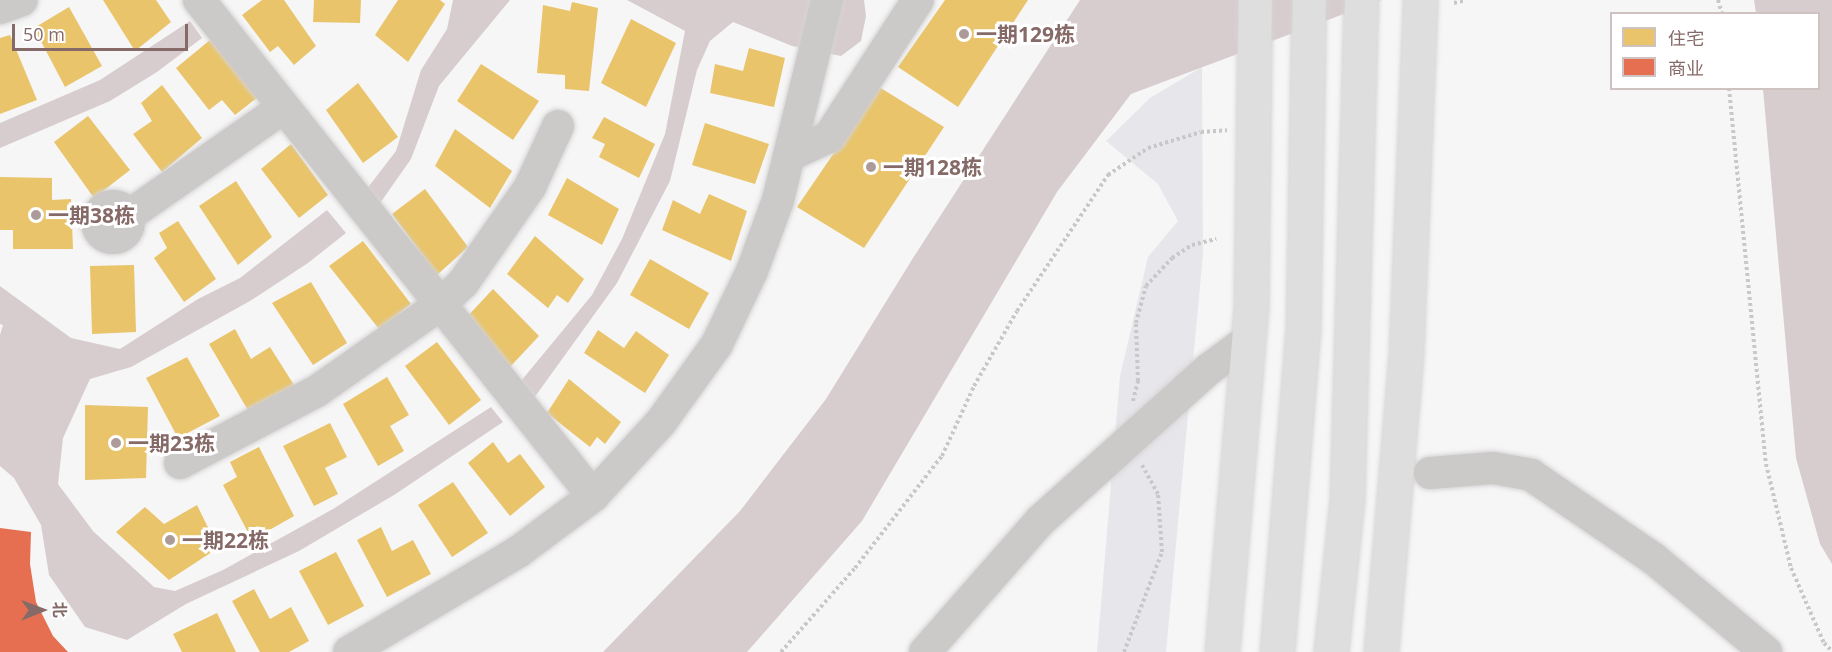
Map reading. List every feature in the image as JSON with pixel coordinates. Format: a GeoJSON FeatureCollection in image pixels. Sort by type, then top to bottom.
{"type":"FeatureCollection","features":[{"type":"Feature","properties":{"kind":"main road"},"geometry":{"type":"LineString","coordinates":[[1222,652],[1248,340],[1256,0]]}},
{"type":"Feature","properties":{"kind":"main road"},"geometry":{"type":"LineString","coordinates":[[1277,652],[1303,330],[1309,0]]}},
{"type":"Feature","properties":{"kind":"main road"},"geometry":{"type":"LineString","coordinates":[[1331,652],[1347,500],[1361,0]]}},
{"type":"Feature","properties":{"kind":"main road"},"geometry":{"type":"LineString","coordinates":[[1381,652],[1407,343],[1420,0]]}},
{"type":"Feature","properties":{"kind":"street"},"geometry":{"type":"LineString","coordinates":[[0,8],[22,0]]}},
{"type":"Feature","properties":{"kind":"street"},"geometry":{"type":"LineString","coordinates":[[199,0],[593,496]]}},
{"type":"Feature","properties":{"kind":"street"},"geometry":{"type":"LineString","coordinates":[[349,652],[518,552],[593,496],[661,422],[717,344],[752,271],[790,155],[815,60],[827,0]]}},
{"type":"Feature","properties":{"kind":"street"},"geometry":{"type":"LineString","coordinates":[[790,155],[829,137],[918,0]]}},
{"type":"Feature","properties":{"kind":"street"},"geometry":{"type":"LineString","coordinates":[[128,216],[283,108]]}},
{"type":"Feature","properties":{"kind":"street"},"geometry":{"type":"LineString","coordinates":[[180,463],[317,391],[440,305],[463,283],[530,187],[558,126]]}},
{"type":"Feature","properties":{"kind":"street"},"geometry":{"type":"LineString","coordinates":[[925,652],[1040,521],[1209,369],[1248,340]]}},
{"type":"Feature","properties":{"kind":"street"},"geometry":{"type":"LineString","coordinates":[[1430,473],[1493,468],[1531,475],[1654,559],[1766,652]]}},
{"type":"Feature","properties":{"kind":"path"},"geometry":{"type":"LineString","coordinates":[[1454,3],[1466,0]]}},
{"type":"Feature","properties":{"kind":"path"},"geometry":{"type":"LineString","coordinates":[[1729,90],[1766,464],[1791,568],[1824,644],[1832,651]]}},
{"type":"Feature","properties":{"kind":"path"},"geometry":{"type":"LineString","coordinates":[[781,652],[855,568],[942,456],[974,386],[1017,311],[1108,175],[1148,148],[1200,132],[1253,125]]}},
{"type":"Feature","properties":{"kind":"shaded area"},"geometry":{"type":"Polygon","coordinates":[[[453,0],[510,0],[439,86],[411,159],[378,206],[366,190],[396,151],[421,70],[447,29],[453,0]]]}},
{"type":"Feature","properties":{"kind":"shaded area"},"geometry":{"type":"Polygon","coordinates":[[[627,0],[864,0],[866,16],[861,41],[841,56],[792,46],[733,22],[710,41],[697,70],[670,181],[617,283],[534,398],[521,381],[592,295],[622,239],[665,134],[685,31],[627,0]]]}},
{"type":"Feature","properties":{"kind":"shaded area"},"geometry":{"type":"Polygon","coordinates":[[[1080,0],[1381,0],[1131,94],[1057,192],[862,521],[747,652],[603,652],[740,511],[826,399],[913,258],[1080,0]]]}},
{"type":"Feature","properties":{"kind":"shaded area"},"geometry":{"type":"Polygon","coordinates":[[[1754,0],[1832,0],[1832,564],[1820,544],[1796,458],[1763,90],[1820,90],[1820,12],[1756,12],[1754,0]]]}},
{"type":"Feature","properties":{"kind":"shaded area"},"geometry":{"type":"Polygon","coordinates":[[[190,21],[202,38],[157,72],[110,101],[0,148],[0,123],[100,80],[190,21]]]}},
{"type":"Feature","properties":{"kind":"shaded area"},"geometry":{"type":"Polygon","coordinates":[[[1202,67],[1203,254],[1166,652],[1097,652],[1120,376],[1148,257],[1178,221],[1158,184],[1106,141],[1150,98],[1202,67]]]}},
{"type":"Feature","properties":{"kind":"shaded area"},"geometry":{"type":"Polygon","coordinates":[[[327,210],[346,233],[308,263],[250,301],[131,367],[90,379],[63,438],[58,484],[93,531],[154,587],[175,591],[223,570],[333,509],[491,407],[503,422],[394,495],[299,551],[186,604],[127,640],[85,627],[49,575],[41,525],[14,478],[0,466],[0,335],[3,325],[0,324],[0,286],[71,338],[120,349],[198,299],[240,278],[327,210]]]}},
{"type":"Feature","properties":{"kind":"building: 住宅"},"geometry":{"type":"Polygon","coordinates":[[[103,0],[156,0],[171,22],[135,51],[103,0]]]}},
{"type":"Feature","properties":{"kind":"building: 住宅"},"geometry":{"type":"Polygon","coordinates":[[[262,0],[284,0],[316,46],[294,65],[278,46],[270,52],[242,15],[262,0]]]}},
{"type":"Feature","properties":{"kind":"building: 住宅"},"geometry":{"type":"Polygon","coordinates":[[[314,0],[361,0],[360,23],[313,22],[314,0]]]}},
{"type":"Feature","properties":{"kind":"building: 住宅"},"geometry":{"type":"Polygon","coordinates":[[[398,0],[440,0],[445,4],[408,62],[375,35],[398,0]]]}},
{"type":"Feature","properties":{"kind":"building: 住宅","name":"一期129栋"},"geometry":{"type":"Polygon","coordinates":[[[945,0],[1028,0],[958,107],[898,67],[945,0]]]}},
{"type":"Feature","properties":{"kind":"building: 住宅"},"geometry":{"type":"Polygon","coordinates":[[[572,2],[598,8],[589,91],[565,89],[565,75],[537,73],[543,5],[570,11],[572,2]]]}},
{"type":"Feature","properties":{"kind":"building: 住宅"},"geometry":{"type":"Polygon","coordinates":[[[69,7],[102,66],[65,87],[34,28],[69,7]]]}},
{"type":"Feature","properties":{"kind":"building: 住宅"},"geometry":{"type":"Polygon","coordinates":[[[631,19],[676,43],[646,107],[601,83],[631,19]]]}},
{"type":"Feature","properties":{"kind":"building: 住宅"},"geometry":{"type":"Polygon","coordinates":[[[10,35],[37,100],[0,114],[0,38],[10,35]]]}},
{"type":"Feature","properties":{"kind":"building: 住宅"},"geometry":{"type":"Polygon","coordinates":[[[210,40],[258,97],[235,115],[222,100],[209,110],[176,68],[210,40]]]}},
{"type":"Feature","properties":{"kind":"building: 住宅"},"geometry":{"type":"Polygon","coordinates":[[[749,48],[785,58],[774,107],[710,93],[715,64],[743,71],[749,48]]]}},
{"type":"Feature","properties":{"kind":"building: 住宅"},"geometry":{"type":"Polygon","coordinates":[[[481,64],[539,101],[513,140],[457,101],[481,64]]]}},
{"type":"Feature","properties":{"kind":"building: 住宅"},"geometry":{"type":"Polygon","coordinates":[[[358,83],[398,137],[363,163],[326,110],[358,83]]]}},
{"type":"Feature","properties":{"kind":"building: 住宅"},"geometry":{"type":"Polygon","coordinates":[[[162,85],[202,138],[162,172],[133,134],[152,121],[141,103],[162,85]]]}},
{"type":"Feature","properties":{"kind":"building: 住宅","name":"一期128栋"},"geometry":{"type":"Polygon","coordinates":[[[879,87],[944,127],[864,248],[797,207],[879,87]]]}},
{"type":"Feature","properties":{"kind":"building: 住宅"},"geometry":{"type":"Polygon","coordinates":[[[88,116],[130,170],[94,198],[54,142],[88,116]]]}},
{"type":"Feature","properties":{"kind":"building: 住宅"},"geometry":{"type":"Polygon","coordinates":[[[604,117],[655,144],[639,178],[599,157],[605,144],[592,138],[604,117]]]}},
{"type":"Feature","properties":{"kind":"building: 住宅"},"geometry":{"type":"Polygon","coordinates":[[[705,123],[769,144],[755,184],[692,165],[705,123]]]}},
{"type":"Feature","properties":{"kind":"building: 住宅"},"geometry":{"type":"Polygon","coordinates":[[[455,129],[512,171],[490,208],[435,166],[455,129]]]}},
{"type":"Feature","properties":{"kind":"building: 住宅"},"geometry":{"type":"Polygon","coordinates":[[[291,144],[328,195],[299,218],[261,169],[291,144]]]}},
{"type":"Feature","properties":{"kind":"building: 住宅","name":"一期38栋"},"geometry":{"type":"Polygon","coordinates":[[[0,177],[52,178],[52,200],[71,199],[73,249],[13,249],[13,230],[0,230],[0,177]]]}},
{"type":"Feature","properties":{"kind":"building: 住宅"},"geometry":{"type":"Polygon","coordinates":[[[567,178],[619,209],[602,245],[548,215],[567,178]]]}},
{"type":"Feature","properties":{"kind":"building: 住宅"},"geometry":{"type":"Polygon","coordinates":[[[236,181],[272,237],[238,265],[199,206],[236,181]]]}},
{"type":"Feature","properties":{"kind":"building: 住宅"},"geometry":{"type":"Polygon","coordinates":[[[425,189],[468,247],[437,275],[392,214],[425,189]]]}},
{"type":"Feature","properties":{"kind":"building: 住宅"},"geometry":{"type":"Polygon","coordinates":[[[709,194],[747,211],[731,261],[662,230],[673,200],[700,214],[709,194]]]}},
{"type":"Feature","properties":{"kind":"building: 住宅"},"geometry":{"type":"Polygon","coordinates":[[[178,221],[216,279],[184,302],[154,258],[167,248],[159,233],[178,221]]]}},
{"type":"Feature","properties":{"kind":"building: 住宅"},"geometry":{"type":"Polygon","coordinates":[[[535,236],[584,279],[568,303],[557,295],[548,308],[507,274],[535,236]]]}},
{"type":"Feature","properties":{"kind":"building: 住宅"},"geometry":{"type":"Polygon","coordinates":[[[363,241],[411,304],[379,329],[329,266],[363,241]]]}},
{"type":"Feature","properties":{"kind":"building: 住宅"},"geometry":{"type":"Polygon","coordinates":[[[650,259],[709,293],[689,329],[630,295],[650,259]]]}},
{"type":"Feature","properties":{"kind":"building: 住宅"},"geometry":{"type":"Polygon","coordinates":[[[134,265],[136,332],[92,334],[90,266],[134,265]]]}},
{"type":"Feature","properties":{"kind":"building: 住宅"},"geometry":{"type":"Polygon","coordinates":[[[311,282],[347,343],[313,365],[272,303],[311,282]]]}},
{"type":"Feature","properties":{"kind":"building: 住宅"},"geometry":{"type":"Polygon","coordinates":[[[493,289],[539,336],[509,368],[465,319],[493,289]]]}},
{"type":"Feature","properties":{"kind":"building: 住宅"},"geometry":{"type":"Polygon","coordinates":[[[235,329],[251,359],[270,347],[294,385],[249,412],[209,344],[235,329]]]}},
{"type":"Feature","properties":{"kind":"building: 住宅"},"geometry":{"type":"Polygon","coordinates":[[[598,330],[624,348],[636,331],[669,355],[645,393],[584,353],[598,330]]]}},
{"type":"Feature","properties":{"kind":"building: 住宅"},"geometry":{"type":"Polygon","coordinates":[[[437,342],[481,400],[449,425],[405,366],[437,342]]]}},
{"type":"Feature","properties":{"kind":"building: 住宅"},"geometry":{"type":"Polygon","coordinates":[[[187,357],[220,416],[178,438],[146,378],[187,357]]]}},
{"type":"Feature","properties":{"kind":"building: 住宅"},"geometry":{"type":"Polygon","coordinates":[[[387,377],[409,415],[390,426],[404,451],[378,466],[343,404],[387,377]]]}},
{"type":"Feature","properties":{"kind":"building: 住宅"},"geometry":{"type":"Polygon","coordinates":[[[569,379],[621,422],[605,444],[597,437],[590,447],[547,413],[569,379]]]}},
{"type":"Feature","properties":{"kind":"building: 住宅","name":"一期23栋"},"geometry":{"type":"Polygon","coordinates":[[[85,405],[148,407],[146,478],[85,480],[85,405]]]}},
{"type":"Feature","properties":{"kind":"building: 住宅"},"geometry":{"type":"Polygon","coordinates":[[[330,423],[347,457],[325,468],[338,494],[314,506],[283,446],[330,423]]]}},
{"type":"Feature","properties":{"kind":"building: 住宅"},"geometry":{"type":"Polygon","coordinates":[[[493,442],[508,463],[520,454],[545,487],[510,516],[468,463],[493,442]]]}},
{"type":"Feature","properties":{"kind":"building: 住宅"},"geometry":{"type":"Polygon","coordinates":[[[259,447],[294,516],[252,540],[223,485],[237,477],[230,462],[259,447]]]}},
{"type":"Feature","properties":{"kind":"building: 住宅"},"geometry":{"type":"Polygon","coordinates":[[[453,482],[488,533],[452,557],[418,505],[453,482]]]}},
{"type":"Feature","properties":{"kind":"building: 住宅","name":"一期22栋"},"geometry":{"type":"Polygon","coordinates":[[[197,505],[218,548],[169,580],[116,532],[145,507],[164,524],[197,505]]]}},
{"type":"Feature","properties":{"kind":"building: 住宅"},"geometry":{"type":"Polygon","coordinates":[[[381,527],[392,551],[413,540],[431,574],[387,597],[357,540],[381,527]]]}},
{"type":"Feature","properties":{"kind":"building: 住宅"},"geometry":{"type":"Polygon","coordinates":[[[336,552],[364,606],[328,625],[299,571],[336,552]]]}},
{"type":"Feature","properties":{"kind":"building: 住宅"},"geometry":{"type":"Polygon","coordinates":[[[254,589],[270,619],[291,607],[309,641],[289,652],[260,652],[232,601],[254,589]]]}},
{"type":"Feature","properties":{"kind":"building: 住宅"},"geometry":{"type":"Polygon","coordinates":[[[217,613],[236,652],[182,652],[173,634],[217,613]]]}},
{"type":"Feature","properties":{"kind":"building: 商业"},"geometry":{"type":"Polygon","coordinates":[[[0,528],[31,532],[30,564],[36,602],[53,636],[68,652],[0,652],[0,528]]]}},
{"type":"Feature","properties":{"kind":"place","name":"一期129栋"},"geometry":{"type":"Point","coordinates":[964,34]}},
{"type":"Feature","properties":{"kind":"place","name":"一期128栋"},"geometry":{"type":"Point","coordinates":[871,167]}},
{"type":"Feature","properties":{"kind":"place","name":"一期38栋"},"geometry":{"type":"Point","coordinates":[36,215]}},
{"type":"Feature","properties":{"kind":"place","name":"一期23栋"},"geometry":{"type":"Point","coordinates":[116,443]}},
{"type":"Feature","properties":{"kind":"place","name":"一期22栋"},"geometry":{"type":"Point","coordinates":[170,540]}}]}
